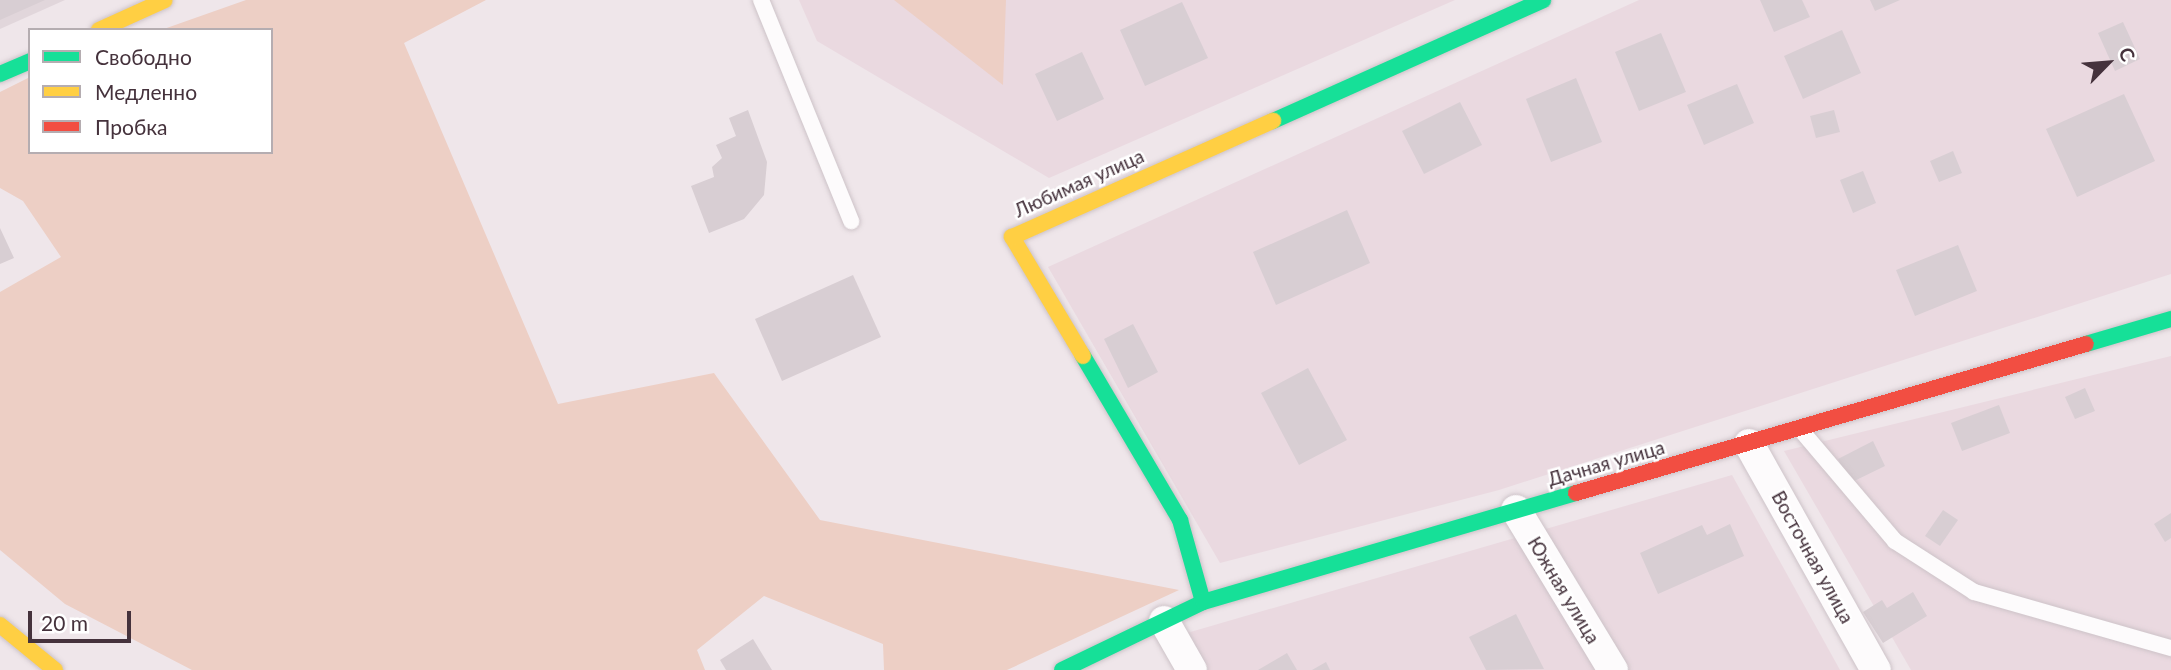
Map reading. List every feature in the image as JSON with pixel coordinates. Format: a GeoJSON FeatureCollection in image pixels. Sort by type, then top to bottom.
{"type":"FeatureCollection","features":[{"type":"Feature","properties":{"kind":"street"},"geometry":{"type":"LineString","coordinates":[[103,28],[164,0]]}},
{"type":"Feature","properties":{"kind":"street","name":"Любимая улица"},"geometry":{"type":"LineString","coordinates":[[1203,602],[1180,520],[1012,236],[1543,0]]}},
{"type":"Feature","properties":{"kind":"street"},"geometry":{"type":"LineString","coordinates":[[0,74],[28,62]]}},
{"type":"Feature","properties":{"kind":"street","name":"Дачная улица"},"geometry":{"type":"LineString","coordinates":[[1062,670],[1203,602],[2171,319]]}},
{"type":"Feature","properties":{"kind":"street","name":"Восточная улица"},"geometry":{"type":"LineString","coordinates":[[1749,444],[1876,670]]}},
{"type":"Feature","properties":{"kind":"street","name":"Южная улица"},"geometry":{"type":"LineString","coordinates":[[1516,510],[1613,670]]}},
{"type":"Feature","properties":{"kind":"street"},"geometry":{"type":"LineString","coordinates":[[1164,621],[1192,670]]}},
{"type":"Feature","properties":{"kind":"street"},"geometry":{"type":"LineString","coordinates":[[0,625],[55,670]]}},
{"type":"Feature","properties":{"kind":"lane"},"geometry":{"type":"LineString","coordinates":[[761,0],[851,221]]}},
{"type":"Feature","properties":{"kind":"lane"},"geometry":{"type":"LineString","coordinates":[[1800,429],[1895,541],[1973,592],[2171,648]]}},
{"type":"Feature","properties":{"kind":"shaded area"},"geometry":{"type":"Polygon","coordinates":[[[0,0],[65,0],[0,29],[0,0]]]}},
{"type":"Feature","properties":{"kind":"shaded area"},"geometry":{"type":"Polygon","coordinates":[[[246,0],[486,0],[404,43],[558,404],[714,373],[820,520],[1179,590],[1007,670],[884,670],[883,644],[764,596],[697,650],[705,670],[192,670],[65,604],[0,550],[0,292],[61,257],[23,201],[0,188],[0,92],[28,78],[28,154],[273,154],[273,28],[167,28],[246,0]]]}},
{"type":"Feature","properties":{"kind":"shaded area"},"geometry":{"type":"Polygon","coordinates":[[[799,0],[1455,0],[1049,178],[817,41],[799,0]]]}},
{"type":"Feature","properties":{"kind":"shaded area"},"geometry":{"type":"Polygon","coordinates":[[[894,0],[1006,0],[1003,85],[894,0]]]}},
{"type":"Feature","properties":{"kind":"shaded area"},"geometry":{"type":"Polygon","coordinates":[[[1639,0],[2171,0],[2171,274],[1499,490],[1220,563],[1048,267],[1639,0]]]}},
{"type":"Feature","properties":{"kind":"shaded area"},"geometry":{"type":"Polygon","coordinates":[[[2171,356],[2171,670],[1911,670],[1784,451],[2171,356]]]}},
{"type":"Feature","properties":{"kind":"shaded area"},"geometry":{"type":"Polygon","coordinates":[[[1732,475],[1840,670],[1208,670],[1187,633],[1732,475]]]}},
{"type":"Feature","properties":{"kind":"building"},"geometry":{"type":"Polygon","coordinates":[[[0,0],[45,0],[0,20],[0,0]]]}},
{"type":"Feature","properties":{"kind":"building"},"geometry":{"type":"Polygon","coordinates":[[[1760,0],[1802,0],[1810,17],[1774,32],[1760,0]]]}},
{"type":"Feature","properties":{"kind":"building"},"geometry":{"type":"Polygon","coordinates":[[[1870,0],[1900,0],[1875,11],[1870,0]]]}},
{"type":"Feature","properties":{"kind":"building"},"geometry":{"type":"Polygon","coordinates":[[[1182,2],[1208,58],[1145,86],[1120,30],[1182,2]]]}},
{"type":"Feature","properties":{"kind":"building"},"geometry":{"type":"Polygon","coordinates":[[[2123,22],[2140,59],[2115,71],[2098,33],[2123,22]]]}},
{"type":"Feature","properties":{"kind":"building"},"geometry":{"type":"Polygon","coordinates":[[[1842,30],[1861,73],[1803,99],[1784,56],[1842,30]]]}},
{"type":"Feature","properties":{"kind":"building"},"geometry":{"type":"Polygon","coordinates":[[[1661,33],[1686,92],[1639,111],[1615,52],[1661,33]]]}},
{"type":"Feature","properties":{"kind":"building"},"geometry":{"type":"Polygon","coordinates":[[[1082,52],[1104,99],[1057,121],[1035,74],[1082,52]]]}},
{"type":"Feature","properties":{"kind":"building"},"geometry":{"type":"Polygon","coordinates":[[[1576,78],[1602,142],[1551,162],[1526,99],[1576,78]]]}},
{"type":"Feature","properties":{"kind":"building"},"geometry":{"type":"Polygon","coordinates":[[[1737,84],[1754,123],[1704,145],[1687,105],[1737,84]]]}},
{"type":"Feature","properties":{"kind":"building"},"geometry":{"type":"Polygon","coordinates":[[[2124,94],[2155,161],[2077,197],[2046,129],[2124,94]]]}},
{"type":"Feature","properties":{"kind":"building"},"geometry":{"type":"Polygon","coordinates":[[[1460,102],[1482,145],[1424,174],[1402,131],[1460,102]]]}},
{"type":"Feature","properties":{"kind":"building"},"geometry":{"type":"Polygon","coordinates":[[[748,110],[767,162],[764,195],[744,219],[709,233],[691,186],[714,177],[712,167],[722,158],[716,145],[736,136],[729,118],[748,110]]]}},
{"type":"Feature","properties":{"kind":"building"},"geometry":{"type":"Polygon","coordinates":[[[1834,110],[1840,132],[1816,138],[1810,116],[1834,110]]]}},
{"type":"Feature","properties":{"kind":"building"},"geometry":{"type":"Polygon","coordinates":[[[1953,151],[1962,173],[1939,182],[1930,161],[1953,151]]]}},
{"type":"Feature","properties":{"kind":"building"},"geometry":{"type":"Polygon","coordinates":[[[1863,171],[1876,203],[1853,213],[1840,180],[1863,171]]]}},
{"type":"Feature","properties":{"kind":"building"},"geometry":{"type":"Polygon","coordinates":[[[1347,210],[1370,263],[1276,305],[1253,252],[1347,210]]]}},
{"type":"Feature","properties":{"kind":"building"},"geometry":{"type":"Polygon","coordinates":[[[0,228],[14,258],[0,264],[0,228]]]}},
{"type":"Feature","properties":{"kind":"building"},"geometry":{"type":"Polygon","coordinates":[[[1958,245],[1977,291],[1915,316],[1896,270],[1958,245]]]}},
{"type":"Feature","properties":{"kind":"building"},"geometry":{"type":"Polygon","coordinates":[[[853,275],[881,337],[782,381],[755,319],[853,275]]]}},
{"type":"Feature","properties":{"kind":"building"},"geometry":{"type":"Polygon","coordinates":[[[1133,324],[1158,372],[1128,388],[1104,339],[1133,324]]]}},
{"type":"Feature","properties":{"kind":"building"},"geometry":{"type":"Polygon","coordinates":[[[1308,368],[1347,440],[1299,465],[1261,393],[1308,368]]]}},
{"type":"Feature","properties":{"kind":"building"},"geometry":{"type":"Polygon","coordinates":[[[2085,388],[2095,411],[2075,419],[2065,397],[2085,388]]]}},
{"type":"Feature","properties":{"kind":"building"},"geometry":{"type":"Polygon","coordinates":[[[1999,405],[2010,433],[1962,451],[1951,423],[1999,405]]]}},
{"type":"Feature","properties":{"kind":"building"},"geometry":{"type":"Polygon","coordinates":[[[1873,441],[1885,466],[1850,483],[1838,459],[1873,441]]]}},
{"type":"Feature","properties":{"kind":"building"},"geometry":{"type":"Polygon","coordinates":[[[1943,510],[1958,520],[1940,546],[1925,536],[1943,510]]]}},
{"type":"Feature","properties":{"kind":"building"},"geometry":{"type":"Polygon","coordinates":[[[2171,513],[2171,538],[2165,542],[2154,524],[2171,513]]]}},
{"type":"Feature","properties":{"kind":"building"},"geometry":{"type":"Polygon","coordinates":[[[1730,524],[1744,556],[1658,594],[1640,553],[1702,525],[1707,535],[1730,524]]]}},
{"type":"Feature","properties":{"kind":"building"},"geometry":{"type":"Polygon","coordinates":[[[1913,592],[1927,616],[1883,643],[1863,612],[1882,600],[1887,608],[1913,592]]]}},
{"type":"Feature","properties":{"kind":"building"},"geometry":{"type":"Polygon","coordinates":[[[1516,614],[1544,669],[1486,670],[1469,637],[1516,614]]]}},
{"type":"Feature","properties":{"kind":"building"},"geometry":{"type":"Polygon","coordinates":[[[753,639],[772,670],[726,670],[720,660],[753,639]]]}},
{"type":"Feature","properties":{"kind":"building"},"geometry":{"type":"Polygon","coordinates":[[[1287,653],[1297,670],[1258,670],[1287,653]]]}},
{"type":"Feature","properties":{"kind":"building"},"geometry":{"type":"Polygon","coordinates":[[[1326,662],[1330,670],[1312,670],[1326,662]]]}},
{"type":"Feature","properties":{"kind":"traffic: fast"},"geometry":{"type":"LineString","coordinates":[[1273,121],[1543,0]]}},
{"type":"Feature","properties":{"kind":"traffic: fast"},"geometry":{"type":"LineString","coordinates":[[0,74],[28,62]]}},
{"type":"Feature","properties":{"kind":"traffic: fast"},"geometry":{"type":"LineString","coordinates":[[2086,344],[2171,319]]}},
{"type":"Feature","properties":{"kind":"traffic: fast"},"geometry":{"type":"LineString","coordinates":[[1083,356],[1180,520],[1203,602]]}},
{"type":"Feature","properties":{"kind":"traffic: fast"},"geometry":{"type":"LineString","coordinates":[[1062,670],[1203,602],[1576,493]]}},
{"type":"Feature","properties":{"kind":"traffic: slow"},"geometry":{"type":"LineString","coordinates":[[103,28],[165,0]]}},
{"type":"Feature","properties":{"kind":"traffic: slow"},"geometry":{"type":"LineString","coordinates":[[1083,356],[1012,237],[1273,121]]}},
{"type":"Feature","properties":{"kind":"traffic: slow"},"geometry":{"type":"LineString","coordinates":[[0,625],[55,670]]}},
{"type":"Feature","properties":{"kind":"traffic: jam"},"geometry":{"type":"LineString","coordinates":[[1576,493],[2086,344]]}}]}
